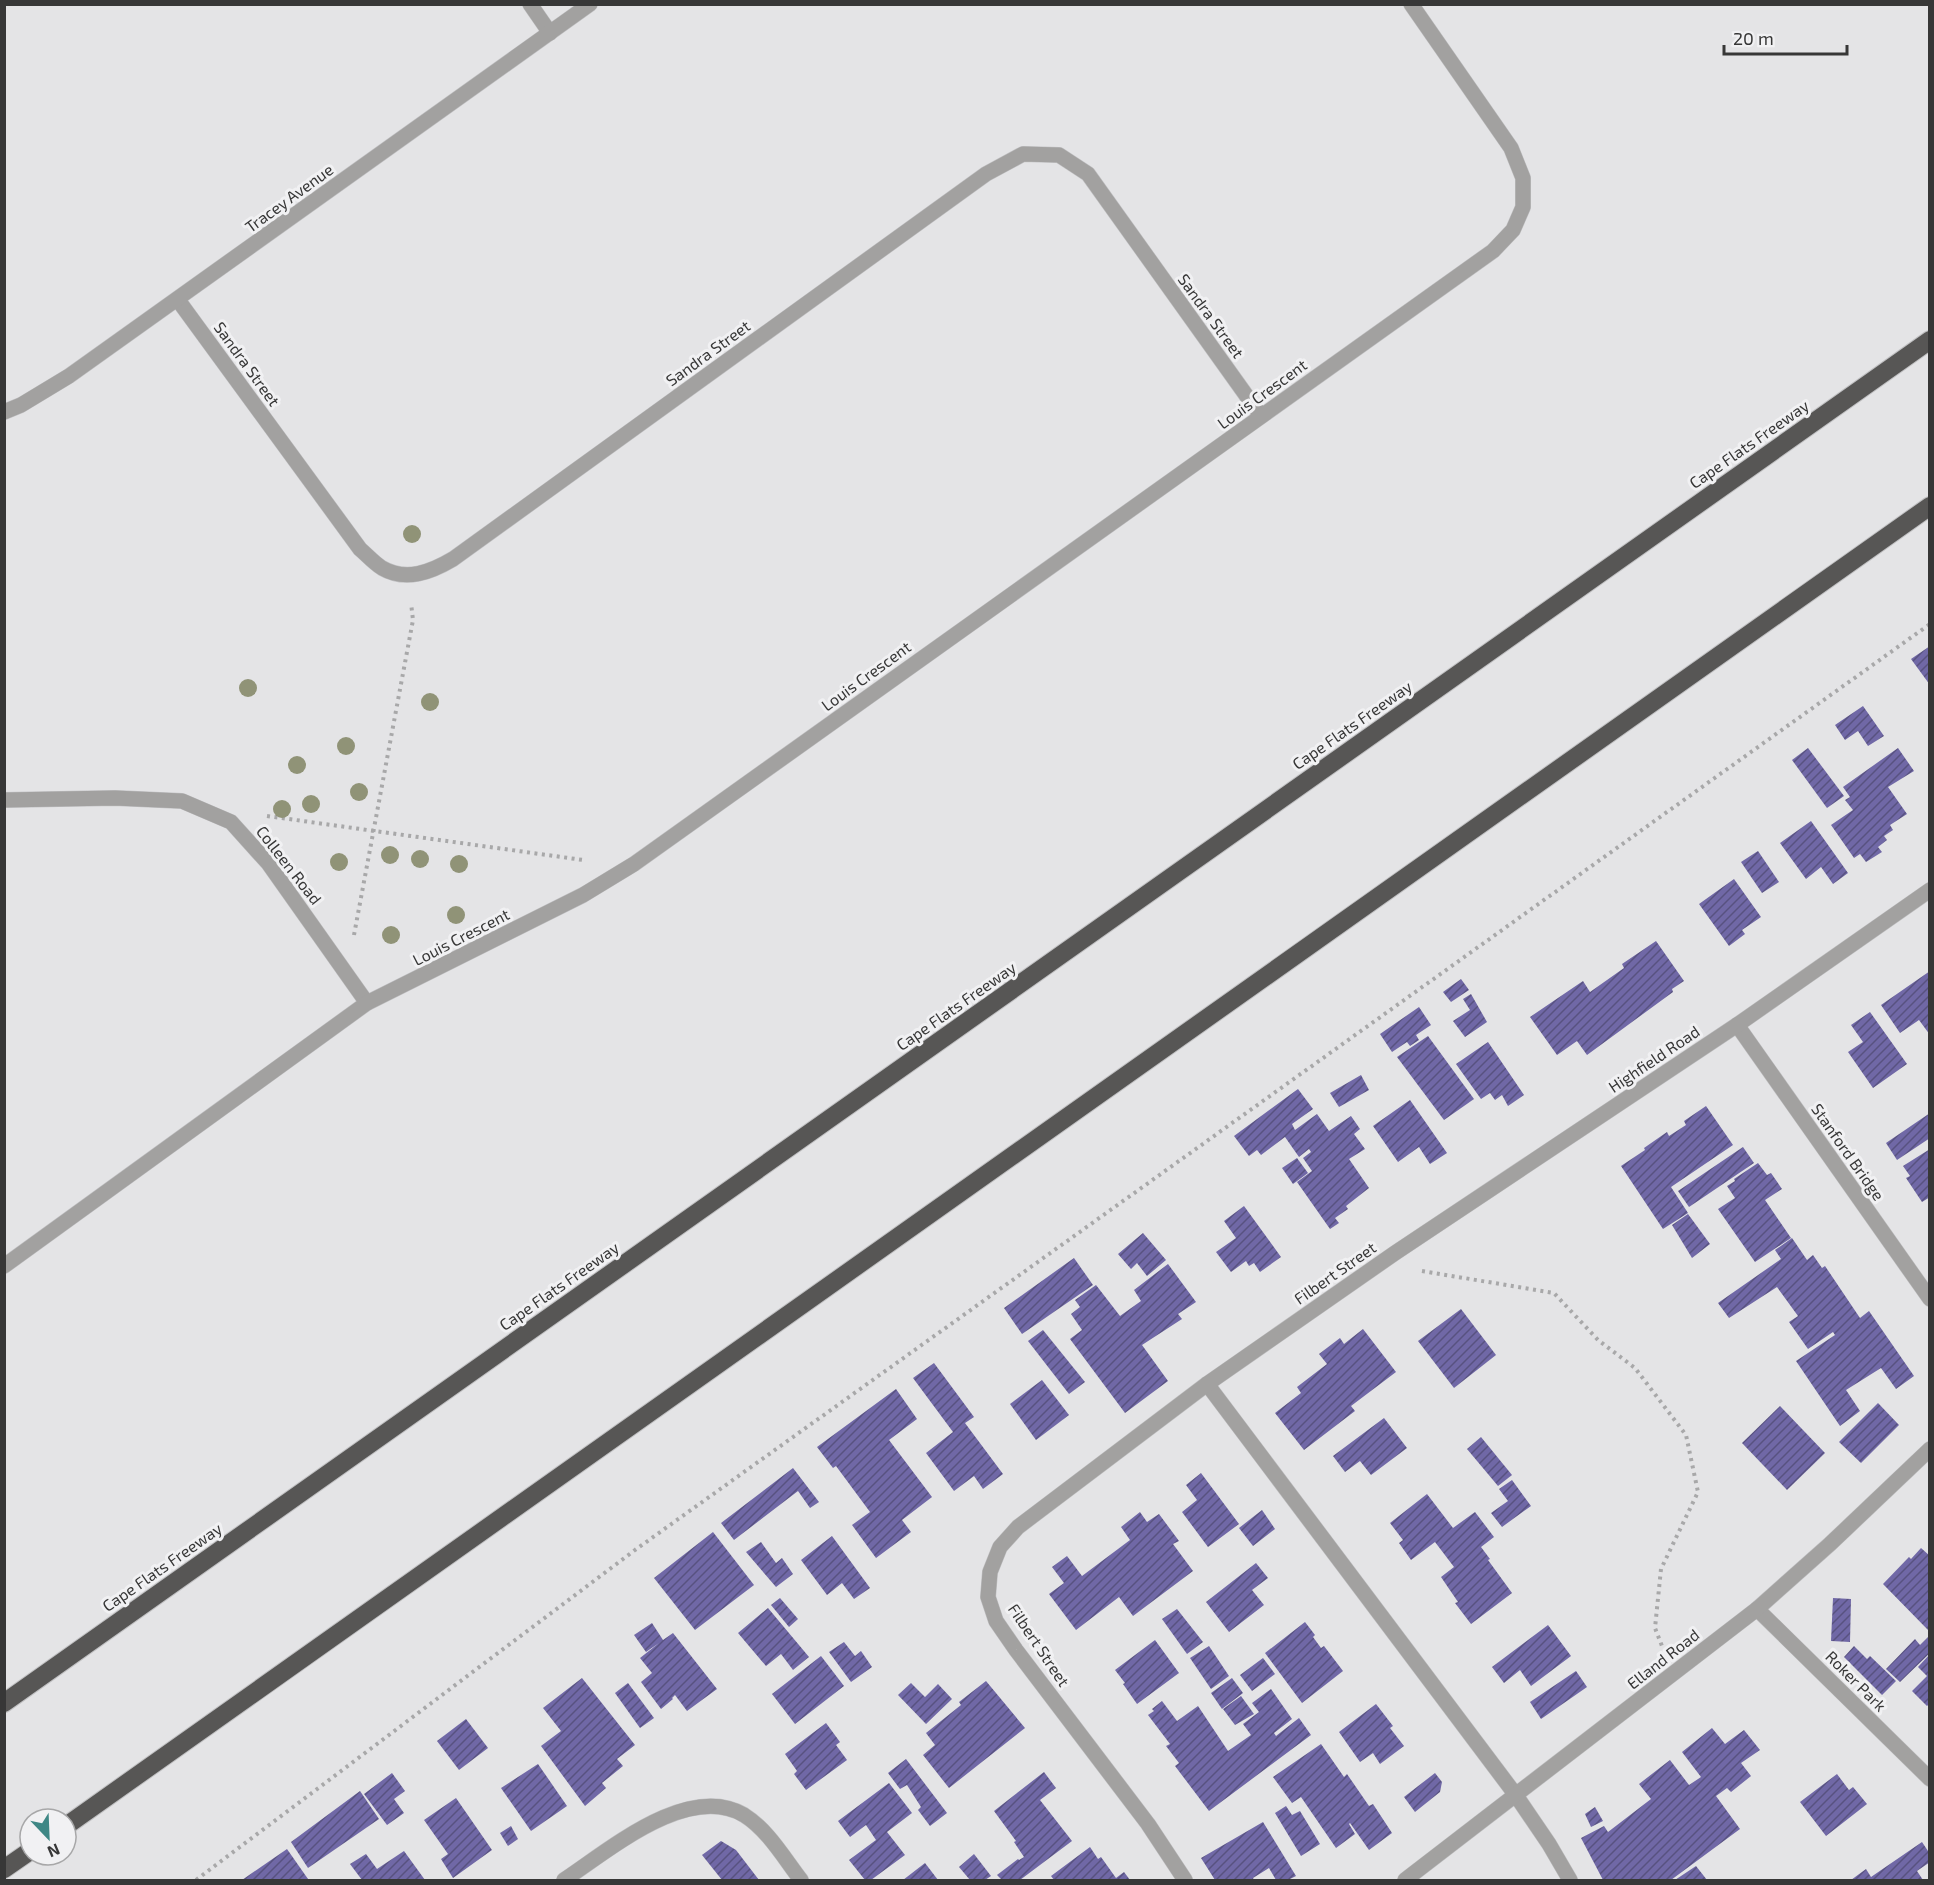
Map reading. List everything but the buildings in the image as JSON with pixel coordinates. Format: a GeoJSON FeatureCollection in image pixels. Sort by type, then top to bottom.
{"type":"FeatureCollection","features":[{"type":"Feature","properties":{"kind":"highway","name":"Cape Flats Freeway"},"geometry":{"type":"LineString","coordinates":[[4,1703],[1929,340]]}},
{"type":"Feature","properties":{"kind":"highway"},"geometry":{"type":"LineString","coordinates":[[78,1817],[1929,506]]}},
{"type":"Feature","properties":{"kind":"highway"},"geometry":{"type":"LineString","coordinates":[[4,1869],[18,1859]]}},
{"type":"Feature","properties":{"kind":"street"},"geometry":{"type":"LineString","coordinates":[[530,4],[550,33]]}},
{"type":"Feature","properties":{"kind":"street","name":"Tracey Avenue"},"geometry":{"type":"LineString","coordinates":[[4,412],[21,405],[69,376],[590,4]]}},
{"type":"Feature","properties":{"kind":"street","name":"Louis Crescent"},"geometry":{"type":"LineString","coordinates":[[4,1266],[367,1003],[583,895],[634,864],[1493,251],[1513,230],[1522,207],[1523,178],[1511,148],[1411,4]]}},
{"type":"Feature","properties":{"kind":"street","name":"Sandra Street"},"geometry":{"type":"LineString","coordinates":[[178,300],[360,549],[382,569],[408,576],[432,571],[453,559],[986,174],[1023,154],[1059,155],[1088,174],[1261,416]]}},
{"type":"Feature","properties":{"kind":"street","name":"Colleen Road"},"geometry":{"type":"LineString","coordinates":[[4,801],[115,798],[182,801],[231,822],[268,863],[367,1003]]}},
{"type":"Feature","properties":{"kind":"street","name":"Highfield Road"},"geometry":{"type":"LineString","coordinates":[[1395,1253],[1737,1025],[1929,890]]}},
{"type":"Feature","properties":{"kind":"street","name":"Stanford Bridge"},"geometry":{"type":"LineString","coordinates":[[1737,1025],[1929,1299]]}},
{"type":"Feature","properties":{"kind":"street","name":"Filbert Street"},"geometry":{"type":"LineString","coordinates":[[1185,1881],[1148,1824],[996,1621],[988,1597],[990,1572],[1000,1547],[1018,1527],[1207,1384],[1395,1253]]}},
{"type":"Feature","properties":{"kind":"street"},"geometry":{"type":"LineString","coordinates":[[1207,1384],[1515,1794],[1549,1844],[1570,1881]]}},
{"type":"Feature","properties":{"kind":"street","name":"Elland Road"},"geometry":{"type":"LineString","coordinates":[[1405,1881],[1757,1609],[1830,1544],[1929,1449]]}},
{"type":"Feature","properties":{"kind":"street","name":"Roker Park"},"geometry":{"type":"LineString","coordinates":[[1757,1609],[1929,1779]]}},
{"type":"Feature","properties":{"kind":"street"},"geometry":{"type":"LineString","coordinates":[[564,1881],[649,1824],[685,1809],[715,1806],[743,1814],[762,1830],[801,1881]]}},
{"type":"Feature","properties":{"kind":"path"},"geometry":{"type":"LineString","coordinates":[[353,938],[413,620]]}},
{"type":"Feature","properties":{"kind":"path"},"geometry":{"type":"LineString","coordinates":[[196,1881],[635,1550],[1929,624]]}},
{"type":"Feature","properties":{"kind":"path"},"geometry":{"type":"LineString","coordinates":[[261,816],[583,860]]}},
{"type":"Feature","properties":{"kind":"path"},"geometry":{"type":"LineString","coordinates":[[1395,1253],[1414,1270],[1554,1293],[1598,1340],[1635,1368],[1686,1436],[1698,1492],[1661,1569],[1654,1628],[1663,1648],[1681,1669]]}}]}
